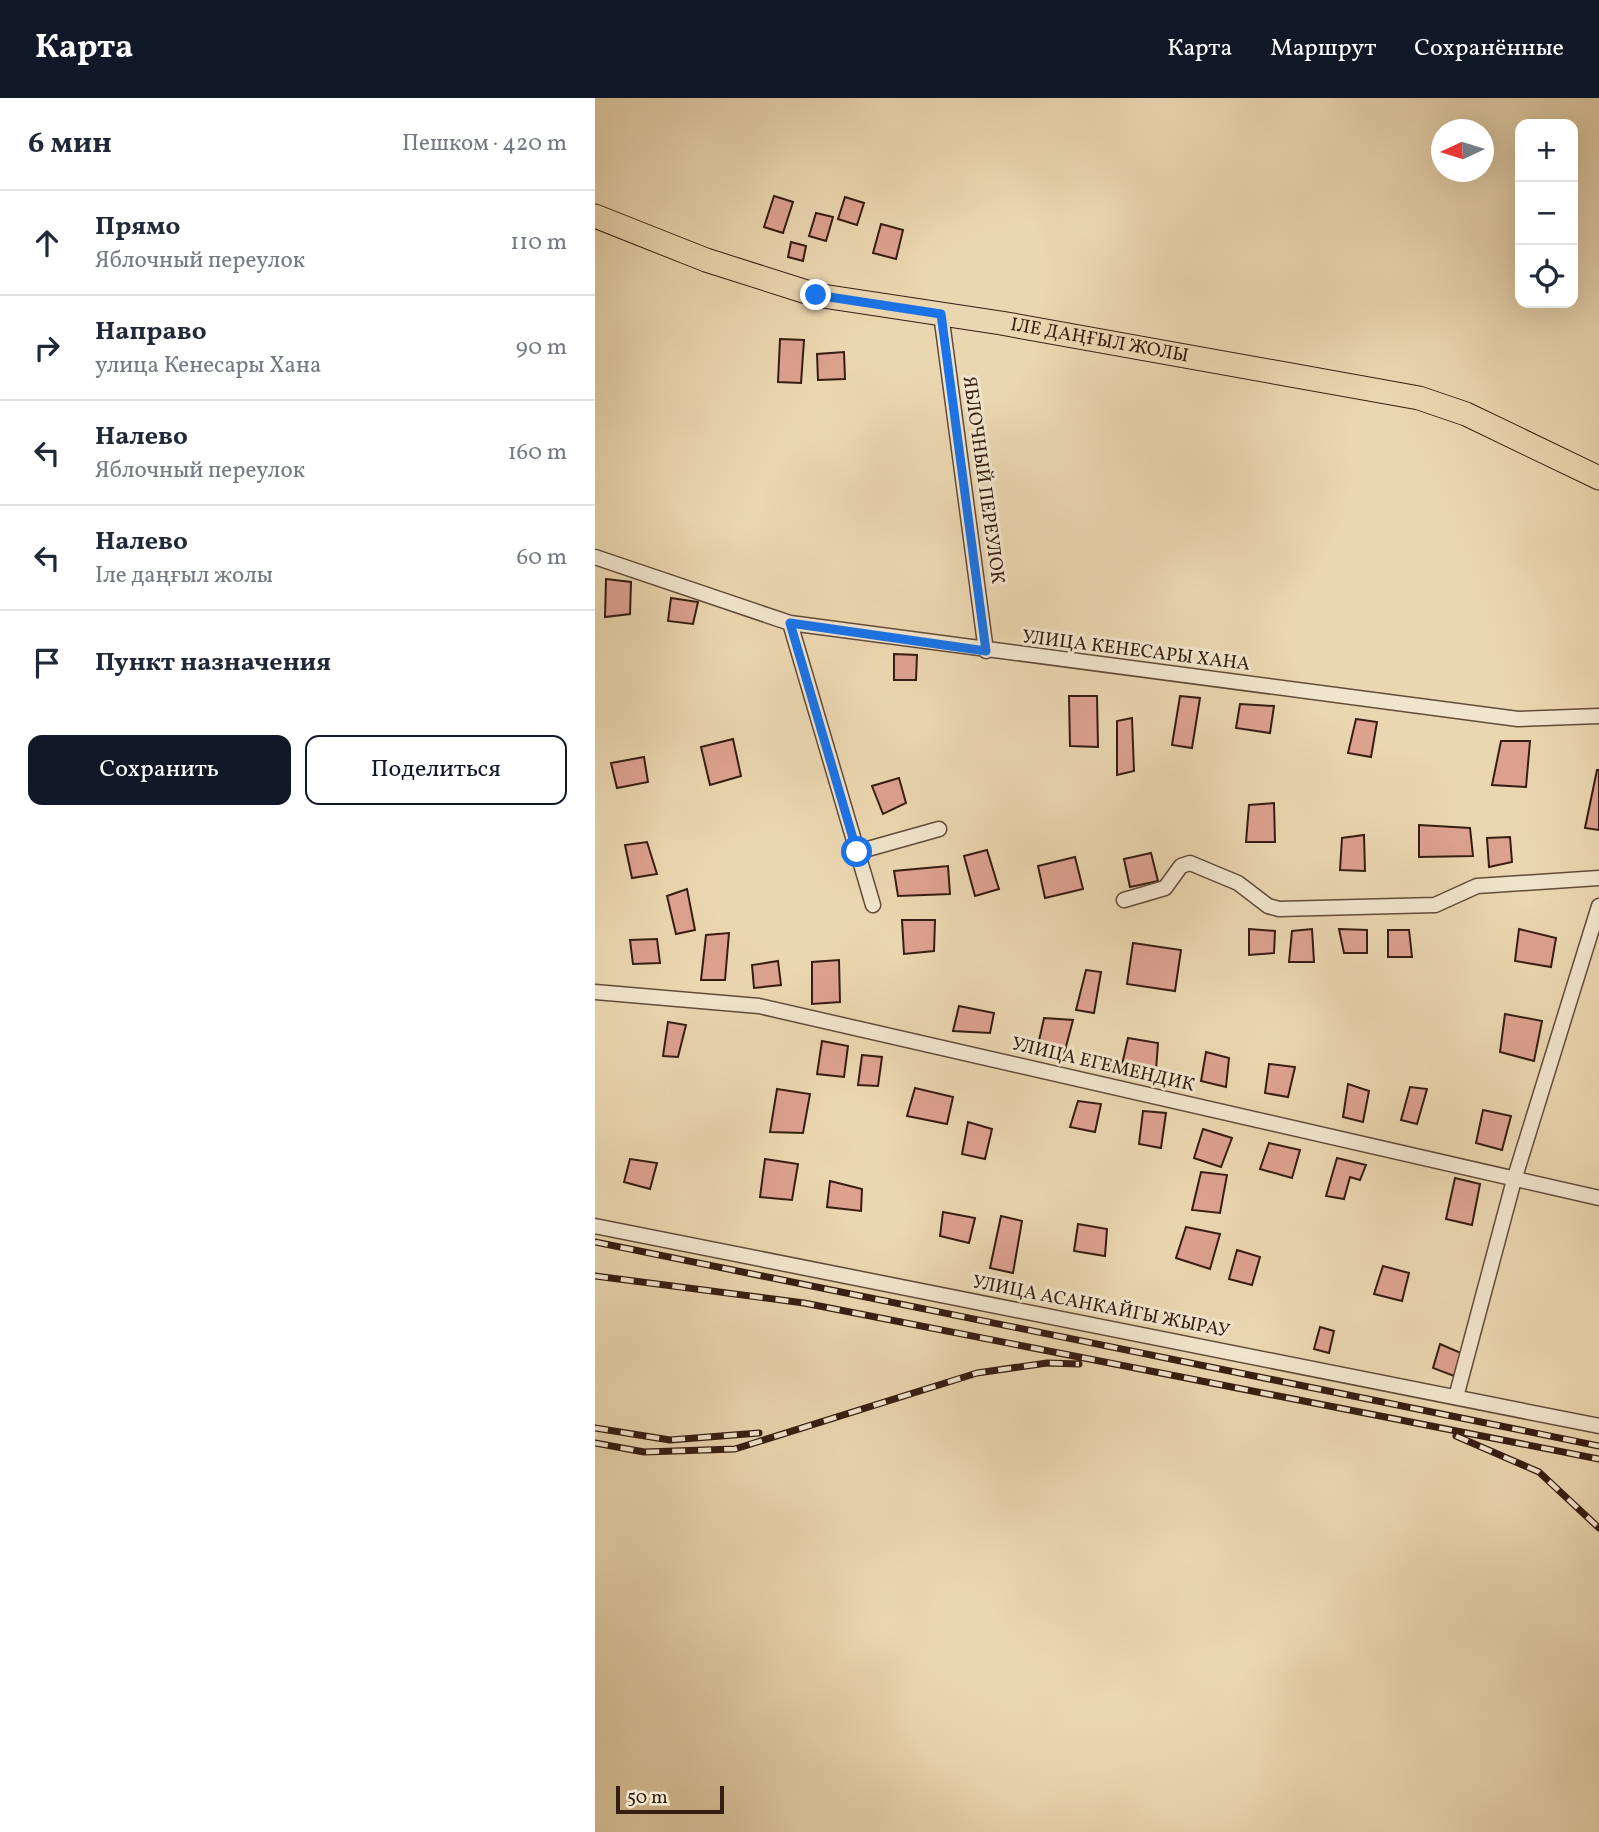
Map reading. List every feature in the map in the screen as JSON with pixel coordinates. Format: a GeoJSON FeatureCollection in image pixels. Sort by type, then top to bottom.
{"type":"FeatureCollection","features":[{"type":"Feature","properties":{"kind":"main road","name":"ІЛЕ ДАҢҒЫЛ ЖОЛЫ"},"geometry":{"type":"LineString","coordinates":[[595,216],[706,260],[816,295],[941,314],[1419,398],[1466,414],[1599,478]]}},
{"type":"Feature","properties":{"kind":"street","name":"ЯБЛОЧНЫЙ ПЕРЕУЛОК"},"geometry":{"type":"LineString","coordinates":[[941,314],[986,651]]}},
{"type":"Feature","properties":{"kind":"street","name":"УЛИЦА КЕНЕСАРЫ ХАНА"},"geometry":{"type":"LineString","coordinates":[[595,557],[790,623],[986,651],[1518,719],[1599,716]]}},
{"type":"Feature","properties":{"kind":"street"},"geometry":{"type":"LineString","coordinates":[[790,623],[873,905]]}},
{"type":"Feature","properties":{"kind":"street"},"geometry":{"type":"LineString","coordinates":[[857,852],[939,829]]}},
{"type":"Feature","properties":{"kind":"street"},"geometry":{"type":"LineString","coordinates":[[1124,900],[1165,888],[1181,866],[1190,863],[1238,883],[1268,906],[1279,909],[1436,905],[1477,886],[1599,878]]}},
{"type":"Feature","properties":{"kind":"street"},"geometry":{"type":"LineString","coordinates":[[1456,1397],[1514,1180],[1599,906]]}},
{"type":"Feature","properties":{"kind":"street","name":"УЛИЦА ЕГЕМЕНДИК"},"geometry":{"type":"LineString","coordinates":[[595,992],[759,1006],[1599,1199]]}},
{"type":"Feature","properties":{"kind":"street","name":"УЛИЦА АСАНКАЙГЫ ЖЫРАУ"},"geometry":{"type":"LineString","coordinates":[[595,1226],[1599,1426]]}},
{"type":"Feature","properties":{"kind":"building"},"geometry":{"type":"Polygon","coordinates":[[[774,196],[793,202],[783,233],[764,227],[774,196]]]}},
{"type":"Feature","properties":{"kind":"building"},"geometry":{"type":"Polygon","coordinates":[[[845,197],[864,203],[857,225],[838,219],[845,197]]]}},
{"type":"Feature","properties":{"kind":"building"},"geometry":{"type":"Polygon","coordinates":[[[816,213],[833,217],[826,241],[809,236],[816,213]]]}},
{"type":"Feature","properties":{"kind":"building"},"geometry":{"type":"Polygon","coordinates":[[[881,224],[903,230],[896,259],[873,253],[881,224]]]}},
{"type":"Feature","properties":{"kind":"building"},"geometry":{"type":"Polygon","coordinates":[[[791,242],[806,246],[803,261],[788,257],[791,242]]]}},
{"type":"Feature","properties":{"kind":"building"},"geometry":{"type":"Polygon","coordinates":[[[780,339],[804,340],[801,383],[778,382],[780,339]]]}},
{"type":"Feature","properties":{"kind":"building"},"geometry":{"type":"Polygon","coordinates":[[[844,352],[845,379],[818,380],[817,354],[844,352]]]}},
{"type":"Feature","properties":{"kind":"building"},"geometry":{"type":"Polygon","coordinates":[[[606,579],[631,582],[630,614],[605,617],[606,579]]]}},
{"type":"Feature","properties":{"kind":"building"},"geometry":{"type":"Polygon","coordinates":[[[671,598],[698,602],[693,624],[668,621],[671,598]]]}},
{"type":"Feature","properties":{"kind":"building"},"geometry":{"type":"Polygon","coordinates":[[[894,654],[917,655],[916,680],[894,680],[894,654]]]}},
{"type":"Feature","properties":{"kind":"building"},"geometry":{"type":"Polygon","coordinates":[[[1069,696],[1097,696],[1098,747],[1070,746],[1069,696]]]}},
{"type":"Feature","properties":{"kind":"building"},"geometry":{"type":"Polygon","coordinates":[[[1180,696],[1200,698],[1192,748],[1172,745],[1180,696]]]}},
{"type":"Feature","properties":{"kind":"building"},"geometry":{"type":"Polygon","coordinates":[[[1240,704],[1274,706],[1270,733],[1236,728],[1240,704]]]}},
{"type":"Feature","properties":{"kind":"building"},"geometry":{"type":"Polygon","coordinates":[[[1132,718],[1134,771],[1117,775],[1117,721],[1132,718]]]}},
{"type":"Feature","properties":{"kind":"building"},"geometry":{"type":"Polygon","coordinates":[[[1356,719],[1377,722],[1371,757],[1348,753],[1356,719]]]}},
{"type":"Feature","properties":{"kind":"building"},"geometry":{"type":"Polygon","coordinates":[[[733,739],[741,776],[710,785],[701,747],[733,739]]]}},
{"type":"Feature","properties":{"kind":"building"},"geometry":{"type":"Polygon","coordinates":[[[1501,741],[1530,741],[1526,787],[1492,785],[1501,741]]]}},
{"type":"Feature","properties":{"kind":"building"},"geometry":{"type":"Polygon","coordinates":[[[644,757],[648,782],[617,788],[611,763],[644,757]]]}},
{"type":"Feature","properties":{"kind":"building"},"geometry":{"type":"Polygon","coordinates":[[[1599,770],[1599,830],[1585,828],[1599,770]]]}},
{"type":"Feature","properties":{"kind":"building"},"geometry":{"type":"Polygon","coordinates":[[[899,778],[906,803],[883,814],[872,786],[899,778]]]}},
{"type":"Feature","properties":{"kind":"building"},"geometry":{"type":"Polygon","coordinates":[[[1274,803],[1275,842],[1246,842],[1249,805],[1274,803]]]}},
{"type":"Feature","properties":{"kind":"building"},"geometry":{"type":"Polygon","coordinates":[[[1419,825],[1470,828],[1473,856],[1419,857],[1419,825]]]}},
{"type":"Feature","properties":{"kind":"building"},"geometry":{"type":"Polygon","coordinates":[[[1364,835],[1365,871],[1340,870],[1342,838],[1364,835]]]}},
{"type":"Feature","properties":{"kind":"building"},"geometry":{"type":"Polygon","coordinates":[[[1510,837],[1512,862],[1489,867],[1487,838],[1510,837]]]}},
{"type":"Feature","properties":{"kind":"building"},"geometry":{"type":"Polygon","coordinates":[[[647,842],[657,874],[632,878],[625,845],[647,842]]]}},
{"type":"Feature","properties":{"kind":"building"},"geometry":{"type":"Polygon","coordinates":[[[987,850],[999,889],[975,896],[964,856],[987,850]]]}},
{"type":"Feature","properties":{"kind":"building"},"geometry":{"type":"Polygon","coordinates":[[[1151,853],[1158,881],[1130,887],[1124,859],[1151,853]]]}},
{"type":"Feature","properties":{"kind":"building"},"geometry":{"type":"Polygon","coordinates":[[[1075,857],[1083,889],[1045,898],[1038,866],[1075,857]]]}},
{"type":"Feature","properties":{"kind":"building"},"geometry":{"type":"Polygon","coordinates":[[[948,866],[950,894],[898,896],[894,871],[948,866]]]}},
{"type":"Feature","properties":{"kind":"building"},"geometry":{"type":"Polygon","coordinates":[[[687,889],[695,930],[676,934],[667,896],[687,889]]]}},
{"type":"Feature","properties":{"kind":"building"},"geometry":{"type":"Polygon","coordinates":[[[902,920],[935,920],[934,951],[904,954],[902,920]]]}},
{"type":"Feature","properties":{"kind":"building"},"geometry":{"type":"Polygon","coordinates":[[[1249,929],[1275,931],[1274,953],[1249,955],[1249,929]]]}},
{"type":"Feature","properties":{"kind":"building"},"geometry":{"type":"Polygon","coordinates":[[[1312,929],[1314,962],[1289,962],[1292,931],[1312,929]]]}},
{"type":"Feature","properties":{"kind":"building"},"geometry":{"type":"Polygon","coordinates":[[[1339,929],[1367,930],[1367,953],[1344,953],[1339,929]]]}},
{"type":"Feature","properties":{"kind":"building"},"geometry":{"type":"Polygon","coordinates":[[[1519,929],[1556,938],[1551,967],[1515,961],[1519,929]]]}},
{"type":"Feature","properties":{"kind":"building"},"geometry":{"type":"Polygon","coordinates":[[[1388,930],[1409,930],[1412,957],[1388,957],[1388,930]]]}},
{"type":"Feature","properties":{"kind":"building"},"geometry":{"type":"Polygon","coordinates":[[[729,933],[725,980],[701,980],[706,935],[729,933]]]}},
{"type":"Feature","properties":{"kind":"building"},"geometry":{"type":"Polygon","coordinates":[[[657,939],[660,963],[633,964],[630,940],[657,939]]]}},
{"type":"Feature","properties":{"kind":"building"},"geometry":{"type":"Polygon","coordinates":[[[1133,943],[1181,950],[1175,991],[1127,984],[1133,943]]]}},
{"type":"Feature","properties":{"kind":"building"},"geometry":{"type":"Polygon","coordinates":[[[839,960],[840,1002],[812,1004],[812,962],[839,960]]]}},
{"type":"Feature","properties":{"kind":"building"},"geometry":{"type":"Polygon","coordinates":[[[778,961],[781,985],[754,988],[752,965],[778,961]]]}},
{"type":"Feature","properties":{"kind":"building"},"geometry":{"type":"Polygon","coordinates":[[[1086,970],[1101,972],[1094,1013],[1076,1010],[1086,970]]]}},
{"type":"Feature","properties":{"kind":"building"},"geometry":{"type":"Polygon","coordinates":[[[959,1006],[994,1013],[990,1033],[953,1031],[959,1006]]]}},
{"type":"Feature","properties":{"kind":"building"},"geometry":{"type":"Polygon","coordinates":[[[1505,1014],[1542,1021],[1534,1061],[1500,1052],[1505,1014]]]}},
{"type":"Feature","properties":{"kind":"building"},"geometry":{"type":"Polygon","coordinates":[[[1044,1018],[1073,1020],[1062,1062],[1036,1054],[1044,1018]]]}},
{"type":"Feature","properties":{"kind":"building"},"geometry":{"type":"Polygon","coordinates":[[[668,1022],[686,1025],[678,1057],[663,1056],[668,1022]]]}},
{"type":"Feature","properties":{"kind":"building"},"geometry":{"type":"Polygon","coordinates":[[[1128,1038],[1158,1043],[1156,1070],[1122,1065],[1128,1038]]]}},
{"type":"Feature","properties":{"kind":"building"},"geometry":{"type":"Polygon","coordinates":[[[822,1041],[848,1046],[844,1077],[817,1074],[822,1041]]]}},
{"type":"Feature","properties":{"kind":"building"},"geometry":{"type":"Polygon","coordinates":[[[1206,1052],[1229,1058],[1226,1087],[1201,1081],[1206,1052]]]}},
{"type":"Feature","properties":{"kind":"building"},"geometry":{"type":"Polygon","coordinates":[[[862,1055],[882,1057],[878,1086],[858,1085],[862,1055]]]}},
{"type":"Feature","properties":{"kind":"building"},"geometry":{"type":"Polygon","coordinates":[[[1269,1064],[1295,1067],[1288,1097],[1265,1093],[1269,1064]]]}},
{"type":"Feature","properties":{"kind":"building"},"geometry":{"type":"Polygon","coordinates":[[[1348,1084],[1369,1091],[1363,1122],[1343,1117],[1348,1084]]]}},
{"type":"Feature","properties":{"kind":"building"},"geometry":{"type":"Polygon","coordinates":[[[1410,1087],[1427,1089],[1417,1124],[1401,1120],[1410,1087]]]}},
{"type":"Feature","properties":{"kind":"building"},"geometry":{"type":"Polygon","coordinates":[[[915,1088],[953,1097],[947,1124],[907,1116],[915,1088]]]}},
{"type":"Feature","properties":{"kind":"building"},"geometry":{"type":"Polygon","coordinates":[[[777,1089],[810,1094],[803,1133],[770,1132],[777,1089]]]}},
{"type":"Feature","properties":{"kind":"building"},"geometry":{"type":"Polygon","coordinates":[[[1078,1101],[1101,1104],[1095,1132],[1070,1127],[1078,1101]]]}},
{"type":"Feature","properties":{"kind":"building"},"geometry":{"type":"Polygon","coordinates":[[[1483,1110],[1511,1116],[1502,1150],[1476,1143],[1483,1110]]]}},
{"type":"Feature","properties":{"kind":"building"},"geometry":{"type":"Polygon","coordinates":[[[1143,1111],[1166,1113],[1161,1148],[1139,1144],[1143,1111]]]}},
{"type":"Feature","properties":{"kind":"building"},"geometry":{"type":"Polygon","coordinates":[[[968,1122],[992,1129],[985,1159],[962,1154],[968,1122]]]}},
{"type":"Feature","properties":{"kind":"building"},"geometry":{"type":"Polygon","coordinates":[[[1203,1129],[1232,1138],[1221,1167],[1194,1158],[1203,1129]]]}},
{"type":"Feature","properties":{"kind":"building"},"geometry":{"type":"Polygon","coordinates":[[[1269,1143],[1300,1150],[1292,1178],[1260,1169],[1269,1143]]]}},
{"type":"Feature","properties":{"kind":"building"},"geometry":{"type":"Polygon","coordinates":[[[1337,1158],[1366,1165],[1360,1180],[1350,1177],[1344,1199],[1326,1196],[1337,1158]]]}},
{"type":"Feature","properties":{"kind":"building"},"geometry":{"type":"Polygon","coordinates":[[[630,1159],[657,1163],[650,1189],[624,1182],[630,1159]]]}},
{"type":"Feature","properties":{"kind":"building"},"geometry":{"type":"Polygon","coordinates":[[[765,1159],[798,1164],[792,1200],[760,1197],[765,1159]]]}},
{"type":"Feature","properties":{"kind":"building"},"geometry":{"type":"Polygon","coordinates":[[[1201,1172],[1227,1175],[1220,1213],[1192,1210],[1201,1172]]]}},
{"type":"Feature","properties":{"kind":"building"},"geometry":{"type":"Polygon","coordinates":[[[1455,1178],[1480,1184],[1472,1225],[1446,1219],[1455,1178]]]}},
{"type":"Feature","properties":{"kind":"building"},"geometry":{"type":"Polygon","coordinates":[[[830,1181],[862,1189],[861,1211],[827,1207],[830,1181]]]}},
{"type":"Feature","properties":{"kind":"building"},"geometry":{"type":"Polygon","coordinates":[[[943,1212],[975,1218],[969,1243],[940,1236],[943,1212]]]}},
{"type":"Feature","properties":{"kind":"building"},"geometry":{"type":"Polygon","coordinates":[[[1001,1216],[1022,1221],[1013,1273],[990,1268],[1001,1216]]]}},
{"type":"Feature","properties":{"kind":"building"},"geometry":{"type":"Polygon","coordinates":[[[1078,1224],[1107,1229],[1105,1256],[1074,1251],[1078,1224]]]}},
{"type":"Feature","properties":{"kind":"building"},"geometry":{"type":"Polygon","coordinates":[[[1186,1227],[1220,1234],[1210,1269],[1176,1258],[1186,1227]]]}},
{"type":"Feature","properties":{"kind":"building"},"geometry":{"type":"Polygon","coordinates":[[[1237,1250],[1260,1257],[1252,1285],[1229,1279],[1237,1250]]]}},
{"type":"Feature","properties":{"kind":"building"},"geometry":{"type":"Polygon","coordinates":[[[1383,1266],[1409,1273],[1402,1301],[1374,1294],[1383,1266]]]}},
{"type":"Feature","properties":{"kind":"building"},"geometry":{"type":"Polygon","coordinates":[[[1320,1327],[1334,1331],[1329,1353],[1314,1349],[1320,1327]]]}},
{"type":"Feature","properties":{"kind":"building"},"geometry":{"type":"Polygon","coordinates":[[[1440,1344],[1461,1353],[1454,1376],[1433,1368],[1440,1344]]]}},
{"type":"Feature","properties":{"kind":"railway"},"geometry":{"type":"LineString","coordinates":[[595,1242],[1599,1446]]}},
{"type":"Feature","properties":{"kind":"railway"},"geometry":{"type":"LineString","coordinates":[[595,1276],[804,1303],[1599,1459]]}},
{"type":"Feature","properties":{"kind":"railway"},"geometry":{"type":"LineString","coordinates":[[595,1443],[644,1452],[735,1449],[977,1373],[1047,1363],[1079,1364]]}},
{"type":"Feature","properties":{"kind":"railway"},"geometry":{"type":"LineString","coordinates":[[595,1428],[670,1440],[759,1433]]}},
{"type":"Feature","properties":{"kind":"railway"},"geometry":{"type":"LineString","coordinates":[[1456,1436],[1539,1472],[1599,1528]]}},
{"type":"Feature","properties":{"kind":"route"},"geometry":{"type":"LineString","coordinates":[[816,295],[941,314],[986,651],[790,623],[857,852]]}}]}
